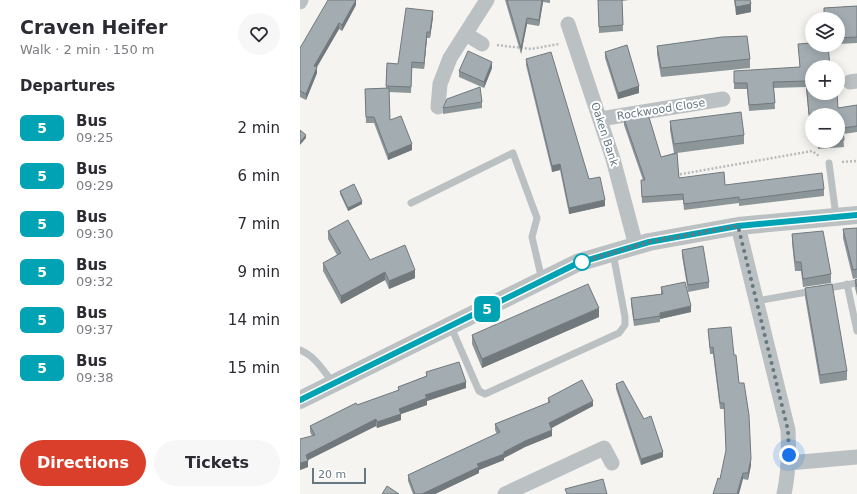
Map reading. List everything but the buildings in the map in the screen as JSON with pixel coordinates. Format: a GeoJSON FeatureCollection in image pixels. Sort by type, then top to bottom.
{"type":"FeatureCollection","features":[{"type":"Feature","properties":{"kind":"street"},"geometry":{"type":"LineString","coordinates":[[438,107],[440,84],[450,58],[487,0]]}},
{"type":"Feature","properties":{"kind":"street","name":"Oaken Bank"},"geometry":{"type":"LineString","coordinates":[[568,24],[624,194],[636,246]]}},
{"type":"Feature","properties":{"kind":"street"},"geometry":{"type":"LineString","coordinates":[[466,34],[482,44]]}},
{"type":"Feature","properties":{"kind":"street","name":"Rockwood Close"},"geometry":{"type":"LineString","coordinates":[[600,119],[723,99]]}},
{"type":"Feature","properties":{"kind":"street"},"geometry":{"type":"LineString","coordinates":[[300,400],[334,385],[578,263],[636,246],[738,226],[857,214]]}},
{"type":"Feature","properties":{"kind":"street"},"geometry":{"type":"LineString","coordinates":[[738,226],[788,430],[789,463],[784,494]]}},
{"type":"Feature","properties":{"kind":"street"},"geometry":{"type":"LineString","coordinates":[[505,494],[601,442],[612,463]]}},
{"type":"Feature","properties":{"kind":"street"},"geometry":{"type":"LineString","coordinates":[[789,463],[857,457]]}},
{"type":"Feature","properties":{"kind":"lane"},"geometry":{"type":"LineString","coordinates":[[411,203],[513,153],[537,218],[532,237],[542,280]]}},
{"type":"Feature","properties":{"kind":"lane"},"geometry":{"type":"LineString","coordinates":[[829,163],[836,216]]}},
{"type":"Feature","properties":{"kind":"lane"},"geometry":{"type":"LineString","coordinates":[[451,326],[479,391],[485,394],[521,378],[619,333],[623,329],[625,317],[613,252]]}},
{"type":"Feature","properties":{"kind":"lane"},"geometry":{"type":"LineString","coordinates":[[756,301],[857,283]]}},
{"type":"Feature","properties":{"kind":"lane"},"geometry":{"type":"LineString","coordinates":[[847,284],[857,331]]}},
{"type":"Feature","properties":{"kind":"lane"},"geometry":{"type":"LineString","coordinates":[[300,350],[308,353],[319,364],[334,385]]}},
{"type":"Feature","properties":{"kind":"path"},"geometry":{"type":"LineString","coordinates":[[482,44],[531,49],[554,46],[574,40]]}},
{"type":"Feature","properties":{"kind":"path"},"geometry":{"type":"LineString","coordinates":[[668,176],[812,151],[829,163],[857,160]]}},
{"type":"Feature","properties":{"kind":"bus line","name":"5"},"geometry":{"type":"LineString","coordinates":[[300,400],[334,385],[578,263],[649,242],[738,226],[857,215]]}},
{"type":"Feature","properties":{"kind":"route"},"geometry":{"type":"LineString","coordinates":[[582,262],[578,263],[649,242],[738,226],[788,430],[789,455]]}}]}
